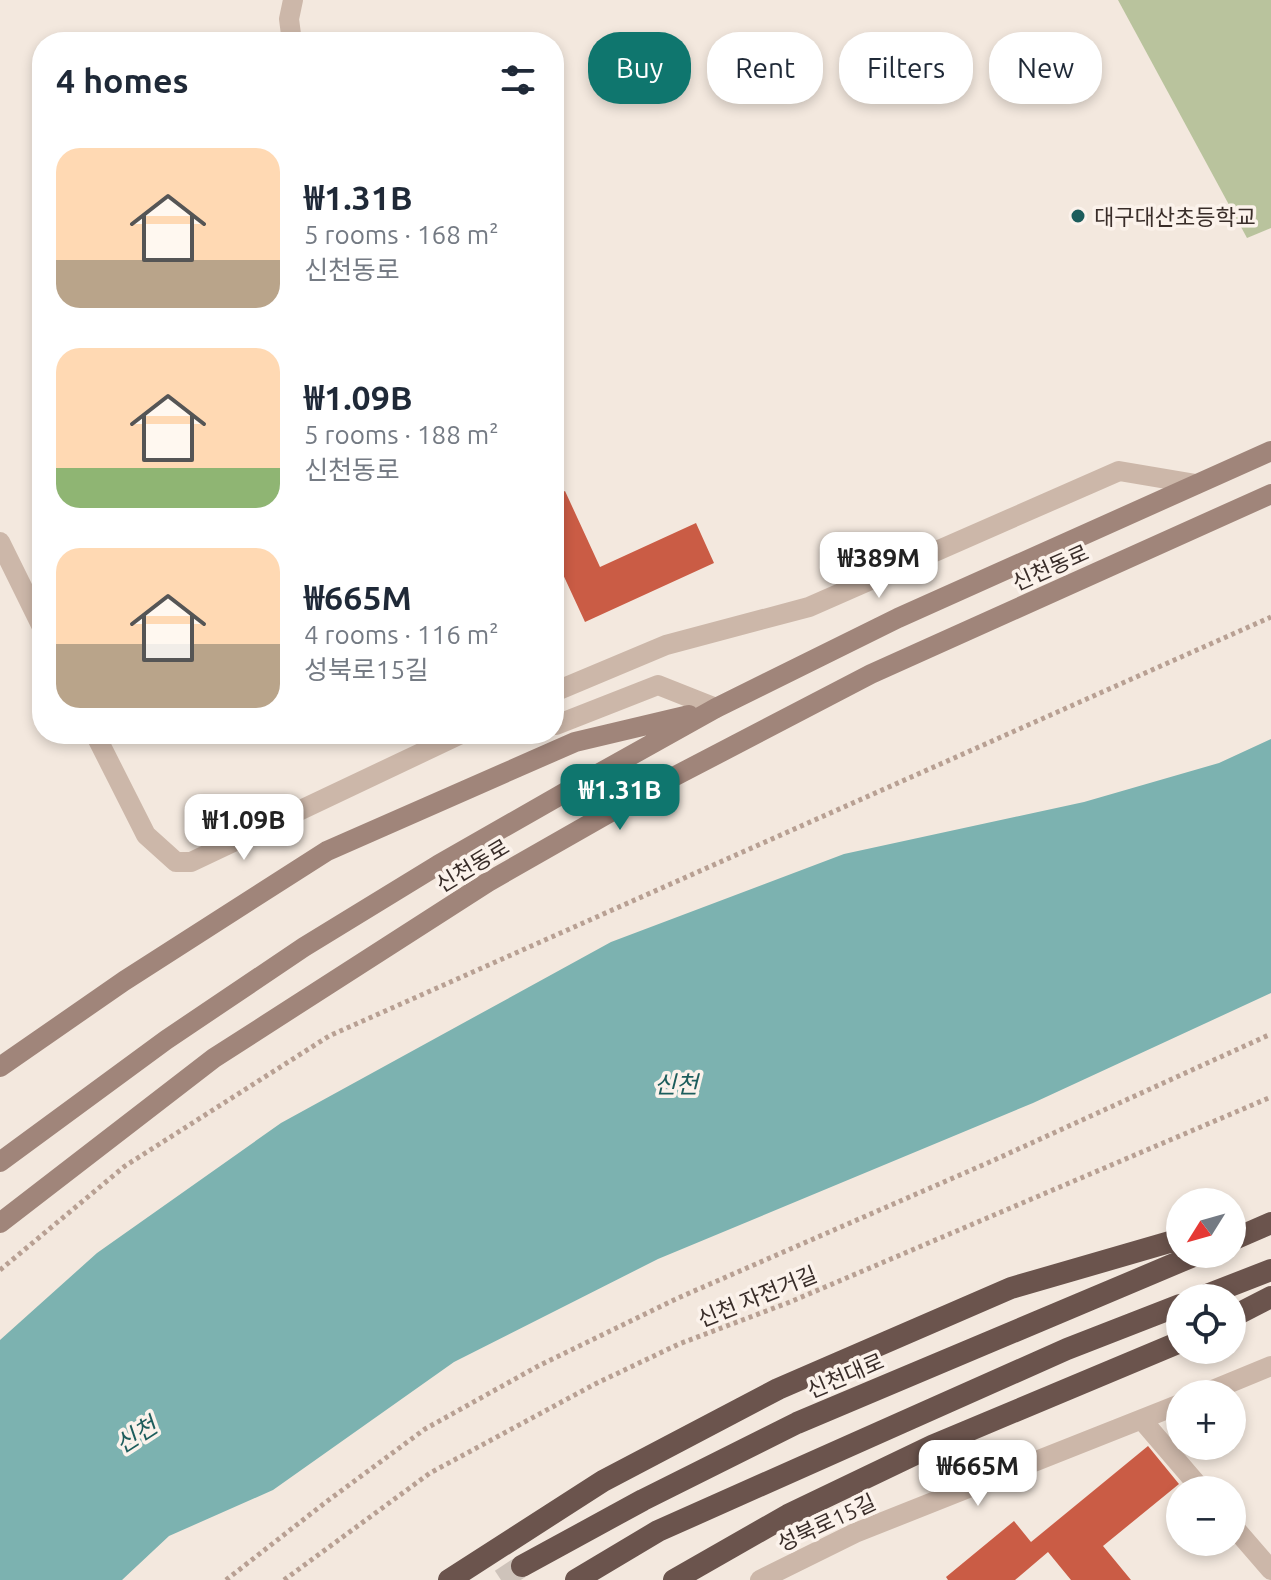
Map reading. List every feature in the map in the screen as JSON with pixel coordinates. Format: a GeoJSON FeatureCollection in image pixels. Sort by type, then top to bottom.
{"type":"FeatureCollection","features":[{"type":"Feature","properties":{"kind":"highway"},"geometry":{"type":"LineString","coordinates":[[1246,1220],[1271,1213]]}},
{"type":"Feature","properties":{"kind":"highway"},"geometry":{"type":"LineString","coordinates":[[1246,1234],[1271,1223]]}},
{"type":"Feature","properties":{"kind":"highway"},"geometry":{"type":"LineString","coordinates":[[449,1580],[603,1481],[778,1389],[1011,1288],[1166,1243]]}},
{"type":"Feature","properties":{"kind":"highway","name":"신천대로"},"geometry":{"type":"LineString","coordinates":[[522,1566],[643,1500],[797,1423],[1166,1267]]}},
{"type":"Feature","properties":{"kind":"highway"},"geometry":{"type":"LineString","coordinates":[[1235,1284],[1271,1270]]}},
{"type":"Feature","properties":{"kind":"highway"},"geometry":{"type":"LineString","coordinates":[[1246,1310],[1271,1297]]}},
{"type":"Feature","properties":{"kind":"highway"},"geometry":{"type":"LineString","coordinates":[[576,1580],[658,1531],[1067,1349],[1166,1310]]}},
{"type":"Feature","properties":{"kind":"highway"},"geometry":{"type":"LineString","coordinates":[[674,1580],[788,1515],[932,1446],[1166,1348]]}},
{"type":"Feature","properties":{"kind":"main road","name":"신천동로"},"geometry":{"type":"LineString","coordinates":[[0,1162],[166,1040],[304,947],[438,865],[716,708],[898,618],[1271,451]]}},
{"type":"Feature","properties":{"kind":"main road","name":"신천동로"},"geometry":{"type":"LineString","coordinates":[[0,1223],[214,1058],[488,882],[658,785],[871,674],[1271,494]]}},
{"type":"Feature","properties":{"kind":"main road"},"geometry":{"type":"LineString","coordinates":[[0,1067],[124,981],[327,851],[575,742],[716,708]]}},
{"type":"Feature","properties":{"kind":"street"},"geometry":{"type":"LineString","coordinates":[[291,32],[289,19],[293,0]]}},
{"type":"Feature","properties":{"kind":"street"},"geometry":{"type":"LineString","coordinates":[[564,688],[666,645],[809,607],[1119,471],[1196,484]]}},
{"type":"Feature","properties":{"kind":"street"},"geometry":{"type":"LineString","coordinates":[[0,542],[32,607]]}},
{"type":"Feature","properties":{"kind":"street"},"geometry":{"type":"LineString","coordinates":[[564,722],[658,685],[716,708]]}},
{"type":"Feature","properties":{"kind":"street"},"geometry":{"type":"LineString","coordinates":[[100,744],[146,835],[176,862],[191,862],[440,744]]}},
{"type":"Feature","properties":{"kind":"street"},"geometry":{"type":"LineString","coordinates":[[1237,1380],[1271,1366]]}},
{"type":"Feature","properties":{"kind":"street","name":"성북로15길"},"geometry":{"type":"LineString","coordinates":[[760,1580],[855,1533],[1166,1410]]}},
{"type":"Feature","properties":{"kind":"street"},"geometry":{"type":"LineString","coordinates":[[1142,1420],[1190,1476]]}},
{"type":"Feature","properties":{"kind":"street"},"geometry":{"type":"LineString","coordinates":[[1246,1541],[1271,1570]]}},
{"type":"Feature","properties":{"kind":"path"},"geometry":{"type":"LineString","coordinates":[[0,1270],[125,1166],[329,1036],[1271,617]]}},
{"type":"Feature","properties":{"kind":"path"},"geometry":{"type":"LineString","coordinates":[[226,1580],[425,1429],[540,1365],[678,1298],[992,1161],[1271,1034]]}},
{"type":"Feature","properties":{"kind":"path","name":"신천 자전거길"},"geometry":{"type":"LineString","coordinates":[[284,1580],[430,1473],[595,1384],[679,1344],[790,1302],[1271,1097]]}},
{"type":"Feature","properties":{"kind":"green space"},"geometry":{"type":"Polygon","coordinates":[[[1118,0],[1271,0],[1271,228],[1247,238],[1118,0]]]}},
{"type":"Feature","properties":{"kind":"water","name":"신천"},"geometry":{"type":"Polygon","coordinates":[[[1271,739],[1271,993],[1033,1103],[658,1259],[454,1362],[273,1490],[169,1536],[122,1580],[0,1580],[0,1340],[97,1253],[281,1123],[611,942],[844,854],[1084,802],[1219,763],[1271,739]]]}},
{"type":"Feature","properties":{"kind":"building"},"geometry":{"type":"Polygon","coordinates":[[[564,491],[600,567],[696,523],[714,563],[585,622],[564,577],[564,491]]]}},
{"type":"Feature","properties":{"kind":"building"},"geometry":{"type":"Polygon","coordinates":[[[1148,1446],[1172,1476],[1166,1476],[1166,1495],[1103,1546],[1131,1580],[1071,1580],[1048,1552],[1015,1580],[948,1580],[946,1577],[1014,1521],[1031,1542],[1148,1446]]]}},
{"type":"Feature","properties":{"kind":"tunnel"},"geometry":{"type":"LineString","coordinates":[[501,1580],[522,1566]]}},
{"type":"Feature","properties":{"kind":"place","name":"대구대산초등학교"},"geometry":{"type":"Point","coordinates":[1078,216]}}]}
